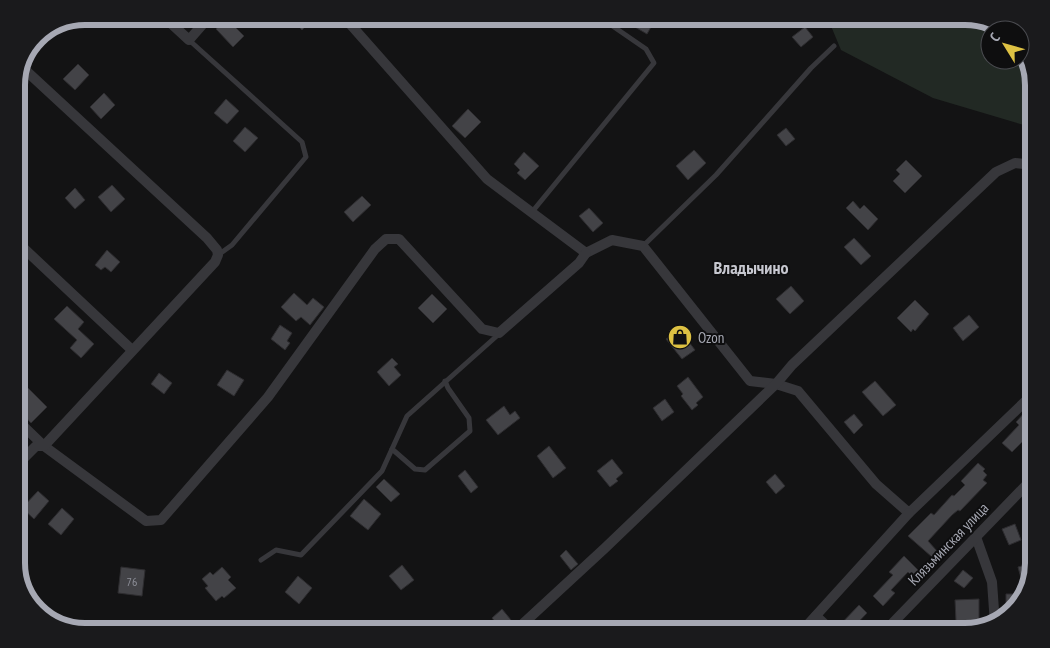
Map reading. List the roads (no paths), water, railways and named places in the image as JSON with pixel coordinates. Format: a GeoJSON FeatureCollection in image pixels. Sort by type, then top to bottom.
{"type":"FeatureCollection","features":[{"type":"Feature","properties":{"kind":"street"},"geometry":{"type":"LineString","coordinates":[[173,25],[189,40],[202,25]]}},
{"type":"Feature","properties":{"kind":"street"},"geometry":{"type":"LineString","coordinates":[[352,25],[487,179],[586,253]]}},
{"type":"Feature","properties":{"kind":"street"},"geometry":{"type":"LineString","coordinates":[[25,457],[36,446],[44,446],[215,262],[218,255],[217,250],[207,238],[27,71]]}},
{"type":"Feature","properties":{"kind":"street"},"geometry":{"type":"LineString","coordinates":[[524,623],[605,548],[776,384],[792,365],[996,172],[1015,163],[1025,164]]}},
{"type":"Feature","properties":{"kind":"street"},"geometry":{"type":"LineString","coordinates":[[25,428],[44,446],[146,521],[161,520],[268,397],[375,249],[386,239],[399,240],[482,329],[499,333],[579,263],[586,253],[612,240],[643,246],[750,381],[776,384],[798,391],[876,484],[909,513]]}},
{"type":"Feature","properties":{"kind":"street"},"geometry":{"type":"LineString","coordinates":[[25,249],[132,350]]}},
{"type":"Feature","properties":{"kind":"street"},"geometry":{"type":"LineString","coordinates":[[809,623],[909,513],[1025,402]]}},
{"type":"Feature","properties":{"kind":"street","name":"Клязьминская улица"},"geometry":{"type":"LineString","coordinates":[[893,623],[1025,486]]}},
{"type":"Feature","properties":{"kind":"street"},"geometry":{"type":"LineString","coordinates":[[976,537],[992,582],[994,615]]}},
{"type":"Feature","properties":{"kind":"street"},"geometry":{"type":"LineString","coordinates":[[816,616],[823,623]]}},
{"type":"Feature","properties":{"kind":"lane"},"geometry":{"type":"LineString","coordinates":[[532,212],[654,63],[646,49],[611,25]]}},
{"type":"Feature","properties":{"kind":"lane"},"geometry":{"type":"LineString","coordinates":[[189,40],[302,142],[306,157],[232,245],[218,255]]}},
{"type":"Feature","properties":{"kind":"lane"},"geometry":{"type":"LineString","coordinates":[[643,246],[716,174],[811,68],[834,46]]}},
{"type":"Feature","properties":{"kind":"lane"},"geometry":{"type":"LineString","coordinates":[[261,560],[276,550],[301,555],[382,471],[407,416],[499,333]]}},
{"type":"Feature","properties":{"kind":"lane"},"geometry":{"type":"LineString","coordinates":[[392,449],[415,469],[425,470],[470,431],[469,418],[445,381]]}},
{"type":"Feature","properties":{"kind":"place","name":"Ozon"},"geometry":{"type":"Point","coordinates":[680,337]}},
{"type":"Feature","properties":{"kind":"district","name":"Владычино"},"geometry":{"type":"Point","coordinates":[751,267]}}]}
